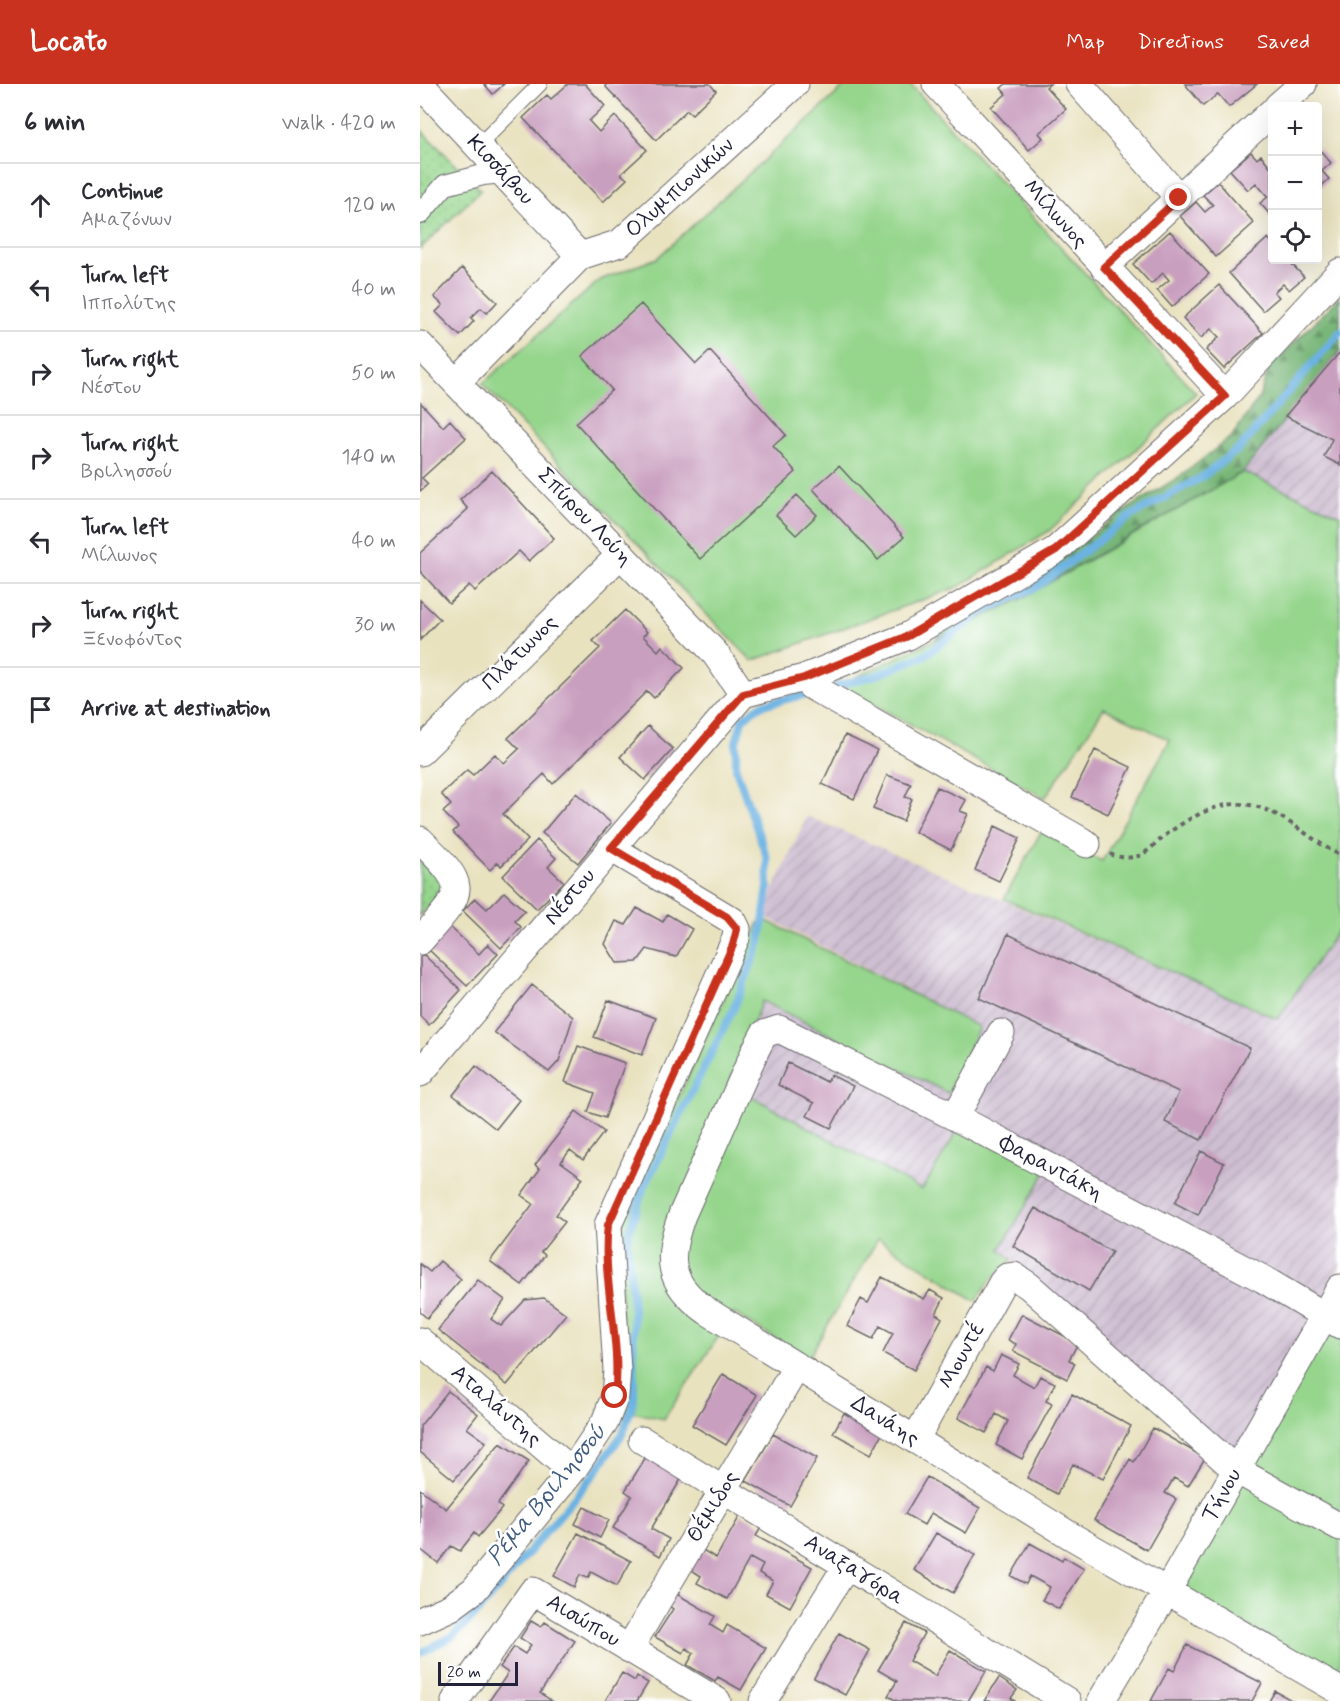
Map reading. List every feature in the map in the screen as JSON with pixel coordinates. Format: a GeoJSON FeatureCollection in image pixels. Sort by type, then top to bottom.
{"type":"FeatureCollection","features":[{"type":"Feature","properties":{"kind":"street","name":"Κισσάβου"},"geometry":{"type":"LineString","coordinates":[[420,84],[580,256]]}},
{"type":"Feature","properties":{"kind":"street","name":"Ολυμπιονικών"},"geometry":{"type":"LineString","coordinates":[[457,382],[580,256],[620,243],[795,84]]}},
{"type":"Feature","properties":{"kind":"street","name":"Μίλωνος"},"geometry":{"type":"LineString","coordinates":[[936,84],[1225,396]]}},
{"type":"Feature","properties":{"kind":"street"},"geometry":{"type":"LineString","coordinates":[[1079,84],[1179,198]]}},
{"type":"Feature","properties":{"kind":"street"},"geometry":{"type":"LineString","coordinates":[[1283,102],[1303,84]]}},
{"type":"Feature","properties":{"kind":"street"},"geometry":{"type":"LineString","coordinates":[[1104,267],[1268,116]]}},
{"type":"Feature","properties":{"kind":"street"},"geometry":{"type":"LineString","coordinates":[[420,214],[445,185],[474,177],[503,173]]}},
{"type":"Feature","properties":{"kind":"street"},"geometry":{"type":"LineString","coordinates":[[743,694],[816,687],[1056,550],[1225,396],[1340,272]]}},
{"type":"Feature","properties":{"kind":"street","name":"Σπύρου Λούη"},"geometry":{"type":"LineString","coordinates":[[424,349],[714,652],[743,694]]}},
{"type":"Feature","properties":{"kind":"street","name":"Πλάτωνος"},"geometry":{"type":"LineString","coordinates":[[420,752],[621,554]]}},
{"type":"Feature","properties":{"kind":"street"},"geometry":{"type":"LineString","coordinates":[[816,687],[1087,844]]}},
{"type":"Feature","properties":{"kind":"street","name":"Νέστου"},"geometry":{"type":"LineString","coordinates":[[422,1064],[743,694]]}},
{"type":"Feature","properties":{"kind":"street"},"geometry":{"type":"LineString","coordinates":[[420,840],[450,870],[456,888],[450,906],[420,941]]}},
{"type":"Feature","properties":{"kind":"street"},"geometry":{"type":"LineString","coordinates":[[420,1621],[450,1607],[474,1590],[572,1471],[602,1428],[615,1396],[616,1360],[607,1247],[608,1225],[733,945],[737,929],[727,917],[611,848]]}},
{"type":"Feature","properties":{"kind":"street","name":"Φαραντάκη"},"geometry":{"type":"LineString","coordinates":[[773,1029],[786,1032],[955,1117],[1333,1320]]}},
{"type":"Feature","properties":{"kind":"street","name":"Δανάης"},"geometry":{"type":"LineString","coordinates":[[773,1029],[764,1034],[756,1049],[682,1215],[673,1241],[672,1257],[678,1282],[689,1298],[1071,1536],[1340,1691]]}},
{"type":"Feature","properties":{"kind":"street"},"geometry":{"type":"LineString","coordinates":[[955,1117],[1001,1033]]}},
{"type":"Feature","properties":{"kind":"street","name":"Μουντέ"},"geometry":{"type":"LineString","coordinates":[[915,1440],[1002,1282],[1012,1276],[1029,1286],[1236,1470]]}},
{"type":"Feature","properties":{"kind":"street","name":"Τήνου"},"geometry":{"type":"LineString","coordinates":[[1101,1701],[1236,1470],[1333,1320],[1340,1288]]}},
{"type":"Feature","properties":{"kind":"street","name":"Αταλάντης"},"geometry":{"type":"LineString","coordinates":[[420,1341],[572,1471]]}},
{"type":"Feature","properties":{"kind":"street","name":"Θέμιδος"},"geometry":{"type":"LineString","coordinates":[[629,1648],[797,1366]]}},
{"type":"Feature","properties":{"kind":"street","name":"Αναξαγόρα"},"geometry":{"type":"LineString","coordinates":[[642,1440],[1067,1701]]}},
{"type":"Feature","properties":{"kind":"street"},"geometry":{"type":"LineString","coordinates":[[1236,1470],[1340,1527]]}},
{"type":"Feature","properties":{"kind":"street"},"geometry":{"type":"LineString","coordinates":[[763,1701],[847,1566]]}},
{"type":"Feature","properties":{"kind":"street","name":"Αισώπου"},"geometry":{"type":"LineString","coordinates":[[455,1701],[533,1591],[717,1701]]}},
{"type":"Feature","properties":{"kind":"lane"},"geometry":{"type":"LineString","coordinates":[[478,146],[540,84]]}},
{"type":"Feature","properties":{"kind":"path"},"geometry":{"type":"LineString","coordinates":[[1087,844],[1120,858],[1140,855],[1169,833],[1214,808],[1238,804],[1262,810],[1286,820],[1340,855]]}},
{"type":"Feature","properties":{"kind":"shaded area"},"geometry":{"type":"Polygon","coordinates":[[[1340,352],[1340,515],[1243,472],[1340,352]]]}},
{"type":"Feature","properties":{"kind":"shaded area"},"geometry":{"type":"Polygon","coordinates":[[[807,816],[1278,1019],[1340,927],[1340,1267],[1235,1457],[1000,1250],[1046,1172],[923,1190],[728,1084],[761,1001],[948,1093],[979,1027],[762,915],[807,816]]]}},
{"type":"Feature","properties":{"kind":"green space"},"geometry":{"type":"Polygon","coordinates":[[[847,84],[910,84],[1196,393],[1049,531],[958,587],[752,661],[482,384],[600,280],[657,258],[847,84]]]}},
{"type":"Feature","properties":{"kind":"green space"},"geometry":{"type":"Polygon","coordinates":[[[420,129],[481,190],[420,249],[420,129]]]}},
{"type":"Feature","properties":{"kind":"green space"},"geometry":{"type":"Polygon","coordinates":[[[1340,297],[1340,351],[1243,472],[1021,598],[936,639],[943,622],[974,606],[1039,580],[1054,564],[1121,513],[1182,475],[1232,436],[1259,398],[1269,368],[1340,297]]]}},
{"type":"Feature","properties":{"kind":"green space"},"geometry":{"type":"Polygon","coordinates":[[[1243,472],[1340,515],[1340,927],[1278,1019],[1004,899],[1041,832],[1102,861],[1170,740],[1104,708],[1045,798],[839,685],[1021,599],[1243,472]]]}},
{"type":"Feature","properties":{"kind":"green space"},"geometry":{"type":"Polygon","coordinates":[[[420,852],[451,883],[420,916],[420,852]]]}},
{"type":"Feature","properties":{"kind":"green space"},"geometry":{"type":"Polygon","coordinates":[[[761,918],[979,1027],[948,1093],[762,1001],[729,1084],[922,1190],[963,1122],[1046,1172],[1000,1249],[1012,1260],[990,1281],[976,1301],[878,1239],[808,1359],[734,1313],[664,1419],[622,1410],[620,1224],[761,918]]]}},
{"type":"Feature","properties":{"kind":"green space"},"geometry":{"type":"Polygon","coordinates":[[[1340,1305],[1340,1674],[1177,1589],[1340,1305]]]}},
{"type":"Feature","properties":{"kind":"building"},"geometry":{"type":"Polygon","coordinates":[[[484,84],[504,84],[493,94],[484,84]]]}},
{"type":"Feature","properties":{"kind":"building"},"geometry":{"type":"Polygon","coordinates":[[[568,84],[585,84],[605,106],[589,121],[599,132],[615,116],[647,150],[621,174],[627,179],[603,202],[523,118],[547,95],[551,99],[568,84]]]}},
{"type":"Feature","properties":{"kind":"building"},"geometry":{"type":"Polygon","coordinates":[[[607,84],[710,84],[716,91],[692,114],[687,110],[656,140],[605,86],[607,84]]]}},
{"type":"Feature","properties":{"kind":"building"},"geometry":{"type":"Polygon","coordinates":[[[1006,84],[1050,84],[1046,87],[1066,109],[1039,133],[1043,138],[1029,150],[991,107],[1006,94],[1001,88],[1006,84]]]}},
{"type":"Feature","properties":{"kind":"building"},"geometry":{"type":"Polygon","coordinates":[[[1185,84],[1257,84],[1229,107],[1218,94],[1203,106],[1185,84]]]}},
{"type":"Feature","properties":{"kind":"building"},"geometry":{"type":"Polygon","coordinates":[[[1251,152],[1257,159],[1261,155],[1268,164],[1268,197],[1256,183],[1248,190],[1230,170],[1251,152]]]}},
{"type":"Feature","properties":{"kind":"building"},"geometry":{"type":"Polygon","coordinates":[[[1322,153],[1331,163],[1322,171],[1322,153]]]}},
{"type":"Feature","properties":{"kind":"building"},"geometry":{"type":"Polygon","coordinates":[[[1322,171],[1329,179],[1322,185],[1322,171]]]}},
{"type":"Feature","properties":{"kind":"building"},"geometry":{"type":"Polygon","coordinates":[[[1218,182],[1254,223],[1216,257],[1180,216],[1196,202],[1205,212],[1213,205],[1203,195],[1218,182]]]}},
{"type":"Feature","properties":{"kind":"building"},"geometry":{"type":"Polygon","coordinates":[[[1268,197],[1268,212],[1260,203],[1268,197]]]}},
{"type":"Feature","properties":{"kind":"building"},"geometry":{"type":"Polygon","coordinates":[[[1170,231],[1209,274],[1172,307],[1157,290],[1169,280],[1163,273],[1151,284],[1133,264],[1170,231]]]}},
{"type":"Feature","properties":{"kind":"building"},"geometry":{"type":"Polygon","coordinates":[[[1268,238],[1268,264],[1292,264],[1304,277],[1289,290],[1283,284],[1274,292],[1279,297],[1263,311],[1229,273],[1268,238]]]}},
{"type":"Feature","properties":{"kind":"building"},"geometry":{"type":"Polygon","coordinates":[[[462,268],[497,302],[487,313],[481,308],[471,318],[474,321],[460,336],[436,312],[443,305],[434,297],[462,268]]]}},
{"type":"Feature","properties":{"kind":"building"},"geometry":{"type":"Polygon","coordinates":[[[1219,285],[1263,333],[1224,369],[1206,350],[1219,337],[1211,329],[1201,338],[1183,318],[1219,285]]]}},
{"type":"Feature","properties":{"kind":"building"},"geometry":{"type":"Polygon","coordinates":[[[641,304],[696,364],[710,351],[786,435],[773,446],[796,472],[700,559],[576,423],[612,390],[582,356],[641,304]]]}},
{"type":"Feature","properties":{"kind":"building"},"geometry":{"type":"Polygon","coordinates":[[[1340,352],[1340,465],[1324,457],[1332,439],[1285,416],[1340,352]]]}},
{"type":"Feature","properties":{"kind":"building"},"geometry":{"type":"Polygon","coordinates":[[[421,403],[443,427],[450,420],[466,438],[422,478],[428,484],[420,491],[421,403]]]}},
{"type":"Feature","properties":{"kind":"building"},"geometry":{"type":"Polygon","coordinates":[[[839,466],[904,537],[878,560],[813,489],[839,466]]]}},
{"type":"Feature","properties":{"kind":"building"},"geometry":{"type":"Polygon","coordinates":[[[492,471],[554,538],[529,561],[519,551],[475,591],[469,585],[449,603],[420,571],[420,553],[468,509],[460,500],[492,471]]]}},
{"type":"Feature","properties":{"kind":"building"},"geometry":{"type":"Polygon","coordinates":[[[797,495],[817,515],[796,535],[776,515],[797,495]]]}},
{"type":"Feature","properties":{"kind":"building"},"geometry":{"type":"Polygon","coordinates":[[[420,600],[440,619],[420,640],[420,600]]]}},
{"type":"Feature","properties":{"kind":"building"},"geometry":{"type":"Polygon","coordinates":[[[625,610],[647,632],[643,636],[658,651],[662,646],[684,668],[654,698],[647,691],[553,784],[544,774],[503,814],[528,840],[501,866],[498,862],[490,870],[453,832],[458,827],[443,812],[451,805],[441,794],[467,770],[473,775],[495,754],[504,763],[519,749],[508,738],[600,648],[593,641],[625,610]]]}},
{"type":"Feature","properties":{"kind":"building"},"geometry":{"type":"Polygon","coordinates":[[[648,726],[673,749],[645,780],[620,757],[648,726]]]}},
{"type":"Feature","properties":{"kind":"building"},"geometry":{"type":"Polygon","coordinates":[[[845,735],[877,750],[854,799],[822,784],[845,735]]]}},
{"type":"Feature","properties":{"kind":"building"},"geometry":{"type":"Polygon","coordinates":[[[1095,750],[1131,767],[1108,814],[1072,797],[1095,750]]]}},
{"type":"Feature","properties":{"kind":"building"},"geometry":{"type":"Polygon","coordinates":[[[887,775],[911,784],[905,797],[912,799],[903,821],[873,809],[887,775]]]}},
{"type":"Feature","properties":{"kind":"building"},"geometry":{"type":"Polygon","coordinates":[[[937,787],[966,800],[960,811],[968,814],[951,850],[915,832],[937,787]]]}},
{"type":"Feature","properties":{"kind":"building"},"geometry":{"type":"Polygon","coordinates":[[[576,793],[611,823],[578,863],[542,833],[576,793]]]}},
{"type":"Feature","properties":{"kind":"building"},"geometry":{"type":"Polygon","coordinates":[[[995,826],[1020,838],[999,881],[975,870],[995,826]]]}},
{"type":"Feature","properties":{"kind":"building"},"geometry":{"type":"Polygon","coordinates":[[[537,840],[556,858],[548,867],[564,882],[537,909],[503,876],[537,840]]]}},
{"type":"Feature","properties":{"kind":"building"},"geometry":{"type":"Polygon","coordinates":[[[504,892],[525,911],[515,921],[521,927],[501,948],[463,911],[475,898],[487,909],[504,892]]]}},
{"type":"Feature","properties":{"kind":"building"},"geometry":{"type":"Polygon","coordinates":[[[637,908],[663,922],[667,914],[692,929],[676,957],[647,949],[637,962],[617,963],[605,944],[616,921],[626,925],[637,908]]]}},
{"type":"Feature","properties":{"kind":"building"},"geometry":{"type":"Polygon","coordinates":[[[449,926],[479,954],[488,944],[498,954],[467,986],[428,949],[449,926]]]}},
{"type":"Feature","properties":{"kind":"building"},"geometry":{"type":"Polygon","coordinates":[[[1008,934],[1250,1048],[1201,1140],[1165,1122],[1179,1092],[979,998],[1008,934]]]}},
{"type":"Feature","properties":{"kind":"building"},"geometry":{"type":"Polygon","coordinates":[[[423,954],[461,990],[429,1025],[420,1016],[420,957],[423,954]]]}},
{"type":"Feature","properties":{"kind":"building"},"geometry":{"type":"Polygon","coordinates":[[[532,985],[573,1017],[559,1061],[549,1072],[494,1032],[532,985]]]}},
{"type":"Feature","properties":{"kind":"building"},"geometry":{"type":"Polygon","coordinates":[[[608,1000],[656,1018],[642,1055],[594,1037],[608,1000]]]}},
{"type":"Feature","properties":{"kind":"building"},"geometry":{"type":"Polygon","coordinates":[[[578,1046],[625,1063],[605,1118],[588,1112],[595,1093],[565,1082],[578,1046]]]}},
{"type":"Feature","properties":{"kind":"building"},"geometry":{"type":"Polygon","coordinates":[[[788,1063],[827,1082],[831,1075],[853,1086],[831,1128],[807,1116],[814,1103],[778,1085],[788,1063]]]}},
{"type":"Feature","properties":{"kind":"building"},"geometry":{"type":"Polygon","coordinates":[[[476,1066],[519,1100],[496,1129],[453,1095],[476,1066]]]}},
{"type":"Feature","properties":{"kind":"building"},"geometry":{"type":"Polygon","coordinates":[[[576,1111],[604,1132],[583,1160],[570,1150],[561,1162],[583,1178],[556,1215],[565,1222],[541,1252],[545,1255],[522,1285],[490,1261],[533,1204],[521,1195],[540,1169],[535,1165],[576,1111]]]}},
{"type":"Feature","properties":{"kind":"building"},"geometry":{"type":"Polygon","coordinates":[[[1201,1151],[1224,1163],[1198,1215],[1175,1203],[1201,1151]]]}},
{"type":"Feature","properties":{"kind":"building"},"geometry":{"type":"Polygon","coordinates":[[[1035,1208],[1112,1252],[1089,1291],[1013,1246],[1035,1208]]]}},
{"type":"Feature","properties":{"kind":"building"},"geometry":{"type":"Polygon","coordinates":[[[440,1261],[461,1279],[427,1318],[420,1312],[420,1264],[430,1272],[440,1261]]]}},
{"type":"Feature","properties":{"kind":"building"},"geometry":{"type":"Polygon","coordinates":[[[882,1277],[924,1299],[930,1290],[944,1298],[936,1314],[942,1318],[914,1370],[883,1353],[893,1333],[880,1326],[873,1339],[847,1326],[861,1299],[868,1303],[882,1277]]]}},
{"type":"Feature","properties":{"kind":"building"},"geometry":{"type":"Polygon","coordinates":[[[478,1280],[505,1300],[491,1319],[501,1326],[525,1300],[544,1298],[566,1314],[507,1385],[438,1330],[478,1280]]]}},
{"type":"Feature","properties":{"kind":"building"},"geometry":{"type":"Polygon","coordinates":[[[1022,1314],[1078,1343],[1069,1360],[1075,1363],[1067,1379],[1013,1351],[1016,1344],[1008,1340],[1022,1314]]]}},
{"type":"Feature","properties":{"kind":"building"},"geometry":{"type":"Polygon","coordinates":[[[1001,1355],[1019,1364],[1013,1375],[1034,1387],[1040,1376],[1055,1383],[1046,1401],[1052,1404],[1022,1459],[996,1445],[1008,1421],[996,1414],[986,1433],[958,1418],[986,1367],[993,1371],[1001,1355]]]}},
{"type":"Feature","properties":{"kind":"building"},"geometry":{"type":"Polygon","coordinates":[[[723,1374],[757,1395],[726,1445],[692,1425],[723,1374]]]}},
{"type":"Feature","properties":{"kind":"building"},"geometry":{"type":"Polygon","coordinates":[[[448,1391],[478,1414],[467,1428],[486,1442],[454,1480],[420,1452],[420,1426],[448,1391]]]}},
{"type":"Feature","properties":{"kind":"building"},"geometry":{"type":"Polygon","coordinates":[[[1072,1394],[1131,1426],[1103,1479],[1073,1464],[1057,1494],[1027,1478],[1072,1394]]]}},
{"type":"Feature","properties":{"kind":"building"},"geometry":{"type":"Polygon","coordinates":[[[844,1413],[882,1434],[871,1454],[833,1433],[844,1413]]]}},
{"type":"Feature","properties":{"kind":"building"},"geometry":{"type":"Polygon","coordinates":[[[1153,1428],[1205,1458],[1188,1486],[1174,1478],[1165,1493],[1176,1499],[1147,1550],[1094,1520],[1130,1459],[1134,1462],[1153,1428]]]}},
{"type":"Feature","properties":{"kind":"building"},"geometry":{"type":"Polygon","coordinates":[[[773,1434],[817,1458],[790,1506],[746,1481],[773,1434]]]}},
{"type":"Feature","properties":{"kind":"building"},"geometry":{"type":"Polygon","coordinates":[[[500,1443],[529,1461],[498,1504],[502,1508],[478,1537],[474,1533],[460,1551],[451,1546],[438,1563],[420,1549],[420,1489],[446,1509],[500,1443]]]}},
{"type":"Feature","properties":{"kind":"building"},"geometry":{"type":"Polygon","coordinates":[[[647,1455],[683,1476],[651,1529],[669,1539],[660,1556],[613,1528],[632,1496],[625,1491],[647,1455]]]}},
{"type":"Feature","properties":{"kind":"building"},"geometry":{"type":"Polygon","coordinates":[[[927,1477],[980,1508],[966,1533],[931,1513],[924,1525],[905,1514],[927,1477]]]}},
{"type":"Feature","properties":{"kind":"building"},"geometry":{"type":"Polygon","coordinates":[[[584,1507],[609,1520],[600,1538],[575,1524],[584,1507]]]}},
{"type":"Feature","properties":{"kind":"building"},"geometry":{"type":"Polygon","coordinates":[[[741,1514],[762,1526],[756,1536],[812,1567],[790,1607],[766,1594],[773,1581],[759,1573],[763,1565],[750,1558],[727,1599],[697,1583],[701,1576],[690,1569],[701,1549],[716,1558],[741,1514]]]}},
{"type":"Feature","properties":{"kind":"building"},"geometry":{"type":"Polygon","coordinates":[[[578,1533],[631,1561],[617,1586],[591,1572],[588,1578],[580,1575],[574,1587],[554,1576],[578,1533]]]}},
{"type":"Feature","properties":{"kind":"building"},"geometry":{"type":"Polygon","coordinates":[[[936,1533],[975,1555],[953,1593],[914,1570],[936,1533]]]}},
{"type":"Feature","properties":{"kind":"building"},"geometry":{"type":"Polygon","coordinates":[[[1030,1543],[1062,1561],[1064,1557],[1084,1569],[1059,1609],[1042,1600],[1050,1587],[1030,1576],[1026,1584],[1011,1576],[1030,1543]]]}},
{"type":"Feature","properties":{"kind":"building"},"geometry":{"type":"Polygon","coordinates":[[[675,1593],[715,1616],[710,1625],[723,1633],[727,1625],[766,1648],[741,1690],[718,1677],[715,1681],[687,1665],[694,1653],[686,1648],[683,1653],[655,1637],[673,1609],[668,1605],[675,1593]]]}},
{"type":"Feature","properties":{"kind":"building"},"geometry":{"type":"Polygon","coordinates":[[[531,1621],[541,1627],[545,1622],[575,1641],[540,1693],[552,1701],[489,1701],[508,1673],[500,1667],[514,1647],[525,1654],[531,1645],[520,1638],[531,1621]]]}},
{"type":"Feature","properties":{"kind":"building"},"geometry":{"type":"Polygon","coordinates":[[[906,1623],[924,1633],[909,1661],[935,1676],[950,1650],[986,1671],[968,1701],[897,1701],[888,1696],[897,1681],[878,1670],[906,1623]]]}},
{"type":"Feature","properties":{"kind":"building"},"geometry":{"type":"Polygon","coordinates":[[[839,1633],[870,1650],[845,1695],[814,1678],[839,1633]]]}},
{"type":"Feature","properties":{"kind":"building"},"geometry":{"type":"Polygon","coordinates":[[[1187,1645],[1262,1683],[1252,1701],[1151,1701],[1169,1668],[1174,1671],[1187,1645]]]}},
{"type":"Feature","properties":{"kind":"building"},"geometry":{"type":"Polygon","coordinates":[[[622,1673],[635,1681],[637,1676],[648,1683],[637,1701],[605,1701],[622,1673]]]}},
{"type":"Feature","properties":{"kind":"building"},"geometry":{"type":"Polygon","coordinates":[[[999,1678],[1017,1690],[1011,1698],[1015,1701],[984,1701],[999,1678]]]}},
{"type":"Feature","properties":{"kind":"building"},"geometry":{"type":"Polygon","coordinates":[[[1275,1691],[1293,1701],[1269,1701],[1275,1691]]]}},
{"type":"Feature","properties":{"kind":"waterway","name":"Ρέμα Βριλησσού"},"geometry":{"type":"LineString","coordinates":[[829,688],[877,675],[925,655],[981,613],[1038,586],[1131,516],[1202,477],[1241,447],[1340,332]]}},
{"type":"Feature","properties":{"kind":"waterway","name":"Ρέμα Βριλησσού"},"geometry":{"type":"LineString","coordinates":[[420,1653],[452,1637],[477,1613],[592,1477],[623,1433],[634,1399],[633,1308],[627,1239],[643,1189],[733,1010],[760,942],[768,887],[767,858],[736,769],[736,742],[743,718],[762,705],[811,693]]}},
{"type":"Feature","properties":{"kind":"route"},"geometry":{"type":"LineString","coordinates":[[615,1396],[616,1360],[607,1247],[608,1225],[733,945],[737,929],[733,921],[727,917],[611,848],[743,694],[804,678],[908,636],[1056,550],[1225,396],[1104,267],[1179,198]]}}]}
